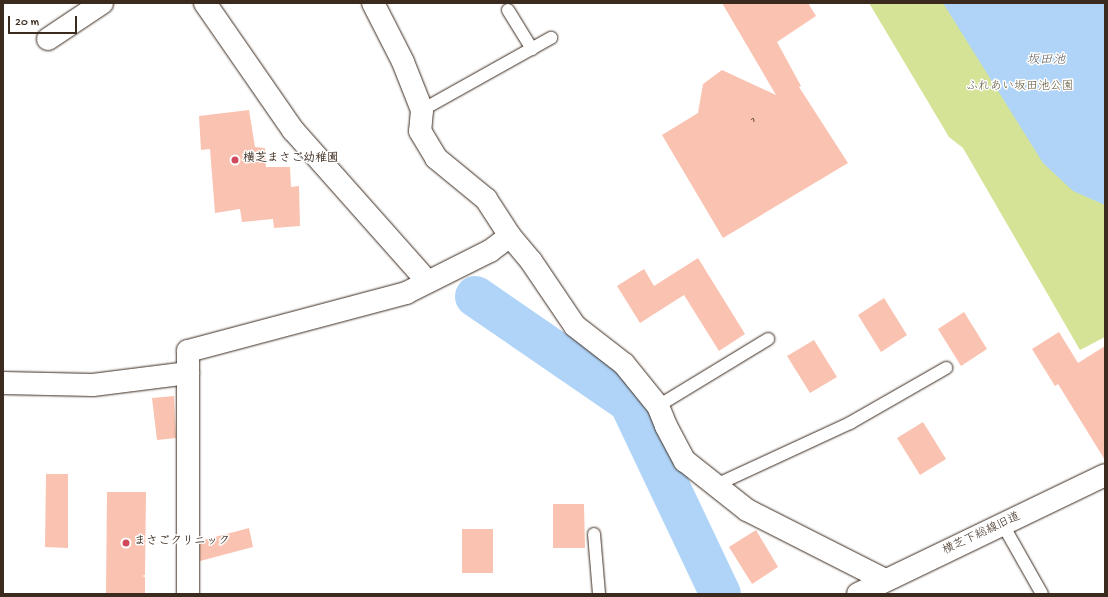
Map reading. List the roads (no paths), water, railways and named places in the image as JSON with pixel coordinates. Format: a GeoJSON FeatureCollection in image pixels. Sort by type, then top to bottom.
{"type":"FeatureCollection","features":[{"type":"Feature","properties":{"kind":"street"},"geometry":{"type":"LineString","coordinates":[[48,39],[102,3]]}},
{"type":"Feature","properties":{"kind":"street"},"geometry":{"type":"LineString","coordinates":[[205,3],[293,130],[428,282]]}},
{"type":"Feature","properties":{"kind":"street"},"geometry":{"type":"LineString","coordinates":[[373,3],[403,62],[422,110],[420,131],[436,158],[486,199],[510,236],[531,261],[575,326],[624,364],[658,406],[666,426],[685,461],[747,510],[885,580]]}},
{"type":"Feature","properties":{"kind":"street"},"geometry":{"type":"LineString","coordinates":[[188,594],[188,351],[406,293],[490,251],[510,236]]}},
{"type":"Feature","properties":{"kind":"street"},"geometry":{"type":"LineString","coordinates":[[3,383],[93,385],[188,374]]}},
{"type":"Feature","properties":{"kind":"street","name":"横芝下総線旧道"},"geometry":{"type":"LineString","coordinates":[[858,594],[885,580],[1003,526],[1105,475]]}},
{"type":"Feature","properties":{"kind":"lane"},"geometry":{"type":"LineString","coordinates":[[508,10],[532,49]]}},
{"type":"Feature","properties":{"kind":"lane"},"geometry":{"type":"LineString","coordinates":[[422,110],[551,38]]}},
{"type":"Feature","properties":{"kind":"lane"},"geometry":{"type":"LineString","coordinates":[[658,406],[768,339]]}},
{"type":"Feature","properties":{"kind":"lane"},"geometry":{"type":"LineString","coordinates":[[716,485],[850,422],[946,368]]}},
{"type":"Feature","properties":{"kind":"lane"},"geometry":{"type":"LineString","coordinates":[[1003,526],[1042,594]]}},
{"type":"Feature","properties":{"kind":"lane"},"geometry":{"type":"LineString","coordinates":[[594,534],[600,594]]}},
{"type":"Feature","properties":{"kind":"water","name":"坂田池"},"geometry":{"type":"Polygon","coordinates":[[[943,3],[1105,3],[1105,205],[1073,191],[1043,163],[943,3]]]}},
{"type":"Feature","properties":{"kind":"waterway"},"geometry":{"type":"LineString","coordinates":[[475,296],[629,402],[720,594]]}},
{"type":"Feature","properties":{"kind":"place","name":"横芝まさご幼稚園"},"geometry":{"type":"Point","coordinates":[235,160]}},
{"type":"Feature","properties":{"kind":"place","name":"まさごクリニック"},"geometry":{"type":"Point","coordinates":[126,543]}},
{"type":"Feature","properties":{"kind":"park label","name":"ふれあい坂田池公園"},"geometry":{"type":"Point","coordinates":[1020,88]}}]}
